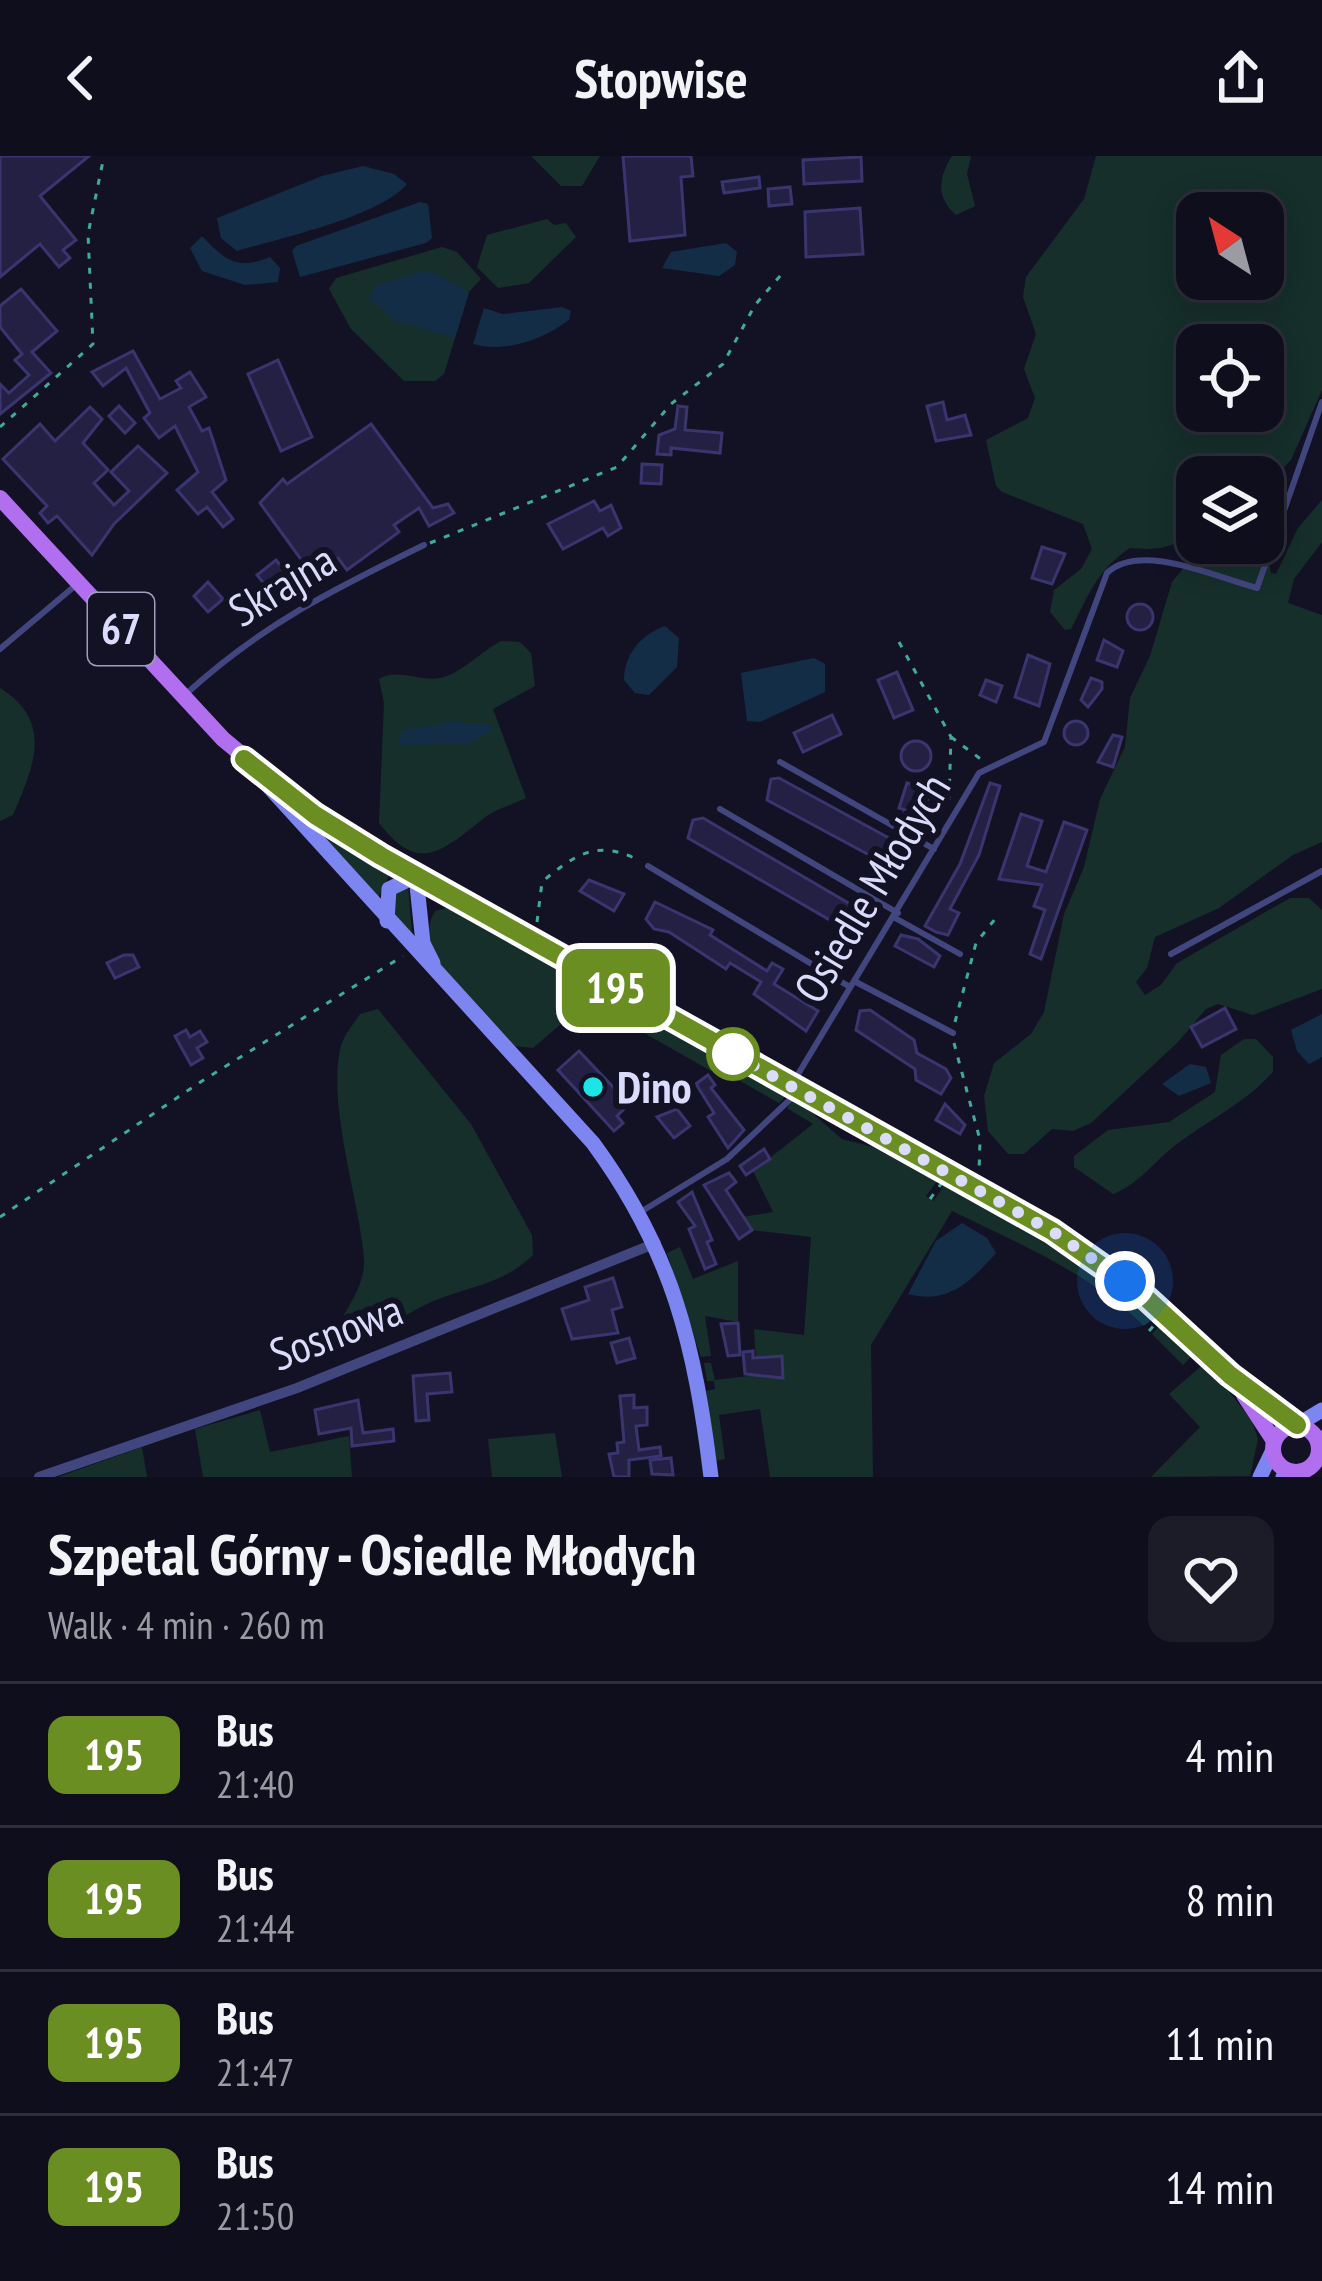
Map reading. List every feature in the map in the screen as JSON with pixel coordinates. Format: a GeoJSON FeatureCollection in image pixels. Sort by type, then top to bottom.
{"type":"FeatureCollection","features":[{"type":"Feature","properties":{"kind":"main road","name":"67"},"geometry":{"type":"LineString","coordinates":[[0,498],[244,759],[315,815],[448,895],[976,1188],[1125,1281],[1230,1375],[1297,1425],[1311,1430],[1321,1449],[1310,1468],[1294,1475],[1280,1465],[1230,1375]]}},
{"type":"Feature","properties":{"kind":"main road"},"geometry":{"type":"LineString","coordinates":[[244,759],[593,1144],[639,1213],[656,1243],[694,1354],[711,1477]]}},
{"type":"Feature","properties":{"kind":"main road"},"geometry":{"type":"LineString","coordinates":[[386,921],[389,889],[416,876],[423,943],[437,973]]}},
{"type":"Feature","properties":{"kind":"main road"},"geometry":{"type":"LineString","coordinates":[[421,914],[448,895]]}},
{"type":"Feature","properties":{"kind":"main road"},"geometry":{"type":"LineString","coordinates":[[1260,1477],[1283,1429],[1322,1410]]}},
{"type":"Feature","properties":{"kind":"street","name":"Sosnowa"},"geometry":{"type":"LineString","coordinates":[[39,1477],[297,1388],[656,1243]]}},
{"type":"Feature","properties":{"kind":"lane","name":"Osiedle Młodych"},"geometry":{"type":"LineString","coordinates":[[639,1213],[739,1150],[795,1089],[985,767],[1043,742],[1101,583],[1124,560],[1149,560],[1258,588],[1322,402]]}},
{"type":"Feature","properties":{"kind":"lane","name":"Skrajna"},"geometry":{"type":"LineString","coordinates":[[183,696],[232,652],[298,606],[424,545]]}},
{"type":"Feature","properties":{"kind":"lane"},"geometry":{"type":"LineString","coordinates":[[0,650],[78,583]]}},
{"type":"Feature","properties":{"kind":"lane"},"geometry":{"type":"LineString","coordinates":[[780,762],[934,849]]}},
{"type":"Feature","properties":{"kind":"lane"},"geometry":{"type":"LineString","coordinates":[[719,809],[960,954]]}},
{"type":"Feature","properties":{"kind":"lane"},"geometry":{"type":"LineString","coordinates":[[648,866],[853,985],[953,1033]]}},
{"type":"Feature","properties":{"kind":"lane"},"geometry":{"type":"LineString","coordinates":[[1172,954],[1322,871]]}},
{"type":"Feature","properties":{"kind":"path"},"geometry":{"type":"LineString","coordinates":[[0,427],[93,344],[88,234],[104,156]]}},
{"type":"Feature","properties":{"kind":"path"},"geometry":{"type":"LineString","coordinates":[[424,545],[617,467],[671,404],[723,364],[755,305],[786,269]]}},
{"type":"Feature","properties":{"kind":"path"},"geometry":{"type":"LineString","coordinates":[[899,642],[951,737],[985,767]]}},
{"type":"Feature","properties":{"kind":"path"},"geometry":{"type":"LineString","coordinates":[[943,834],[951,792],[951,737]]}},
{"type":"Feature","properties":{"kind":"path"},"geometry":{"type":"LineString","coordinates":[[525,937],[539,919],[542,881],[590,852],[613,848],[648,866]]}},
{"type":"Feature","properties":{"kind":"path"},"geometry":{"type":"LineString","coordinates":[[976,1188],[980,1140],[953,1033],[976,943],[999,914]]}},
{"type":"Feature","properties":{"kind":"path"},"geometry":{"type":"LineString","coordinates":[[0,1217],[412,949]]}},
{"type":"Feature","properties":{"kind":"path"},"geometry":{"type":"LineString","coordinates":[[930,1199],[949,1173]]}},
{"type":"Feature","properties":{"kind":"green space"},"geometry":{"type":"Polygon","coordinates":[[[531,156],[600,156],[582,186],[561,186],[531,156]]]}},
{"type":"Feature","properties":{"kind":"green space"},"geometry":{"type":"Polygon","coordinates":[[[952,156],[971,156],[967,174],[975,206],[956,215],[941,187],[952,156]]]}},
{"type":"Feature","properties":{"kind":"green space"},"geometry":{"type":"Polygon","coordinates":[[[1096,156],[1322,156],[1322,390],[1291,460],[1284,467],[1284,456],[1176,456],[1176,542],[1130,548],[1118,557],[1094,584],[1071,629],[1065,630],[1050,612],[1054,590],[1081,569],[1092,549],[1083,524],[1002,492],[996,486],[986,440],[1028,418],[1035,398],[1024,369],[1036,334],[1023,297],[1026,277],[1084,199],[1096,156]]]}},
{"type":"Feature","properties":{"kind":"green space"},"geometry":{"type":"Polygon","coordinates":[[[547,219],[554,225],[566,223],[576,237],[529,283],[498,288],[477,267],[487,235],[547,219]]]}},
{"type":"Feature","properties":{"kind":"green space"},"geometry":{"type":"Polygon","coordinates":[[[442,247],[457,252],[481,279],[469,292],[444,374],[435,381],[404,381],[351,329],[329,289],[336,278],[442,247]]]}},
{"type":"Feature","properties":{"kind":"green space"},"geometry":{"type":"Polygon","coordinates":[[[1322,500],[1322,542],[1294,579],[1288,603],[1322,615],[1322,842],[1293,855],[1219,908],[1155,937],[1147,968],[1136,982],[1145,995],[1161,985],[1177,963],[1290,898],[1309,898],[1322,910],[1322,989],[1253,1015],[1218,1004],[1206,1009],[1177,1043],[1091,1123],[1073,1131],[1052,1129],[1024,1154],[1008,1154],[988,1131],[984,1096],[994,1063],[1031,1034],[1044,1012],[1064,914],[1084,867],[1100,799],[1125,747],[1130,698],[1150,656],[1172,582],[1187,564],[1269,564],[1271,573],[1276,574],[1298,528],[1322,500]]]}},
{"type":"Feature","properties":{"kind":"green space"},"geometry":{"type":"Polygon","coordinates":[[[501,641],[520,642],[531,653],[535,686],[493,709],[526,798],[488,816],[443,848],[419,853],[406,849],[379,823],[384,703],[379,679],[444,677],[501,641]]]}},
{"type":"Feature","properties":{"kind":"green space"},"geometry":{"type":"Polygon","coordinates":[[[0,688],[28,715],[35,746],[13,815],[0,821],[0,688]]]}},
{"type":"Feature","properties":{"kind":"green space"},"geometry":{"type":"Polygon","coordinates":[[[313,825],[391,872],[379,896],[377,897],[313,825]]]}},
{"type":"Feature","properties":{"kind":"green space"},"geometry":{"type":"Polygon","coordinates":[[[408,885],[412,933],[395,916],[393,893],[408,885]]]}},
{"type":"Feature","properties":{"kind":"green space"},"geometry":{"type":"Polygon","coordinates":[[[450,907],[787,1094],[779,1103],[717,1068],[711,1071],[588,1001],[533,1048],[515,1046],[454,984],[432,947],[429,928],[435,911],[450,907]]]}},
{"type":"Feature","properties":{"kind":"green space"},"geometry":{"type":"Polygon","coordinates":[[[378,1009],[471,1124],[532,1235],[533,1255],[500,1277],[427,1304],[373,1334],[329,1344],[356,1292],[364,1259],[341,1123],[341,1046],[360,1014],[378,1009]]]}},
{"type":"Feature","properties":{"kind":"green space"},"geometry":{"type":"Polygon","coordinates":[[[1244,1039],[1256,1039],[1273,1057],[1273,1072],[1135,1181],[1113,1194],[1074,1167],[1074,1156],[1108,1130],[1169,1122],[1215,1092],[1221,1055],[1244,1039]]]}},
{"type":"Feature","properties":{"kind":"green space"},"geometry":{"type":"Polygon","coordinates":[[[795,1098],[842,1139],[885,1150],[938,1180],[926,1196],[934,1201],[945,1184],[1071,1254],[1155,1316],[1144,1326],[1077,1275],[952,1211],[871,1345],[873,1477],[770,1477],[760,1409],[719,1415],[725,1459],[715,1461],[706,1391],[715,1389],[714,1381],[707,1381],[704,1363],[711,1363],[715,1380],[757,1375],[754,1329],[804,1335],[811,1237],[752,1230],[743,1217],[773,1212],[753,1171],[813,1124],[787,1108],[795,1098]]]}},
{"type":"Feature","properties":{"kind":"green space"},"geometry":{"type":"Polygon","coordinates":[[[680,1247],[693,1279],[738,1261],[738,1322],[705,1316],[711,1356],[701,1357],[667,1253],[680,1247]]]}},
{"type":"Feature","properties":{"kind":"green space"},"geometry":{"type":"Polygon","coordinates":[[[1165,1320],[1197,1351],[1183,1365],[1152,1334],[1165,1320]]]}},
{"type":"Feature","properties":{"kind":"green space"},"geometry":{"type":"Polygon","coordinates":[[[1206,1362],[1252,1421],[1258,1439],[1250,1476],[1151,1477],[1200,1427],[1169,1394],[1206,1362]]]}},
{"type":"Feature","properties":{"kind":"green space"},"geometry":{"type":"Polygon","coordinates":[[[260,1410],[270,1452],[349,1436],[352,1477],[203,1477],[195,1429],[260,1410]]]}},
{"type":"Feature","properties":{"kind":"green space"},"geometry":{"type":"Polygon","coordinates":[[[555,1433],[562,1477],[492,1477],[488,1439],[555,1433]]]}},
{"type":"Feature","properties":{"kind":"green space"},"geometry":{"type":"Polygon","coordinates":[[[142,1447],[147,1477],[58,1477],[142,1447]]]}},
{"type":"Feature","properties":{"kind":"water"},"geometry":{"type":"Polygon","coordinates":[[[363,166],[394,174],[407,184],[375,207],[302,233],[237,251],[221,238],[217,218],[322,176],[363,166]]]}},
{"type":"Feature","properties":{"kind":"water"},"geometry":{"type":"Polygon","coordinates":[[[420,202],[428,204],[432,238],[426,243],[300,277],[292,251],[296,246],[420,202]]]}},
{"type":"Feature","properties":{"kind":"water"},"geometry":{"type":"Polygon","coordinates":[[[202,236],[232,261],[249,263],[270,257],[280,268],[278,282],[245,285],[202,271],[190,248],[202,236]]]}},
{"type":"Feature","properties":{"kind":"water"},"geometry":{"type":"Polygon","coordinates":[[[726,243],[737,252],[735,265],[719,276],[662,268],[671,252],[726,243]]]}},
{"type":"Feature","properties":{"kind":"water"},"geometry":{"type":"Polygon","coordinates":[[[420,272],[435,273],[469,292],[455,338],[396,321],[369,299],[376,285],[420,272]]]}},
{"type":"Feature","properties":{"kind":"water"},"geometry":{"type":"Polygon","coordinates":[[[562,307],[571,311],[569,320],[535,339],[511,346],[473,344],[484,308],[503,314],[562,307]]]}},
{"type":"Feature","properties":{"kind":"water"},"geometry":{"type":"Polygon","coordinates":[[[665,626],[679,638],[677,667],[649,695],[635,693],[624,680],[627,662],[641,640],[665,626]]]}},
{"type":"Feature","properties":{"kind":"water"},"geometry":{"type":"Polygon","coordinates":[[[814,658],[825,664],[825,692],[760,722],[747,721],[741,673],[814,658]]]}},
{"type":"Feature","properties":{"kind":"water"},"geometry":{"type":"Polygon","coordinates":[[[454,722],[488,724],[493,730],[471,743],[398,745],[403,730],[454,722]]]}},
{"type":"Feature","properties":{"kind":"water"},"geometry":{"type":"Polygon","coordinates":[[[1322,1014],[1322,1057],[1309,1064],[1297,1051],[1291,1030],[1322,1014]]]}},
{"type":"Feature","properties":{"kind":"water"},"geometry":{"type":"Polygon","coordinates":[[[1190,1064],[1206,1067],[1211,1083],[1179,1096],[1162,1084],[1190,1064]]]}},
{"type":"Feature","properties":{"kind":"water"},"geometry":{"type":"Polygon","coordinates":[[[962,1223],[987,1238],[996,1253],[958,1288],[935,1296],[908,1294],[936,1241],[962,1223]]]}},
{"type":"Feature","properties":{"kind":"building"},"geometry":{"type":"Polygon","coordinates":[[[0,156],[89,156],[40,196],[76,240],[63,250],[70,258],[59,267],[40,244],[0,277],[0,156]]]}},
{"type":"Feature","properties":{"kind":"building"},"geometry":{"type":"Polygon","coordinates":[[[623,156],[691,156],[693,176],[681,177],[685,235],[630,241],[623,156]]]}},
{"type":"Feature","properties":{"kind":"building"},"geometry":{"type":"Polygon","coordinates":[[[861,157],[862,181],[804,184],[803,160],[861,157]]]}},
{"type":"Feature","properties":{"kind":"building"},"geometry":{"type":"Polygon","coordinates":[[[759,177],[760,188],[724,193],[722,182],[759,177]]]}},
{"type":"Feature","properties":{"kind":"building"},"geometry":{"type":"Polygon","coordinates":[[[790,187],[792,204],[769,206],[768,189],[790,187]]]}},
{"type":"Feature","properties":{"kind":"building"},"geometry":{"type":"Polygon","coordinates":[[[860,208],[863,254],[806,257],[805,212],[860,208]]]}},
{"type":"Feature","properties":{"kind":"building"},"geometry":{"type":"Polygon","coordinates":[[[21,289],[57,331],[32,352],[51,373],[0,414],[0,384],[9,393],[29,375],[15,360],[22,354],[0,327],[0,306],[21,289]]]}},
{"type":"Feature","properties":{"kind":"building"},"geometry":{"type":"Polygon","coordinates":[[[133,351],[160,399],[181,388],[176,381],[190,372],[206,397],[189,407],[202,431],[209,428],[226,480],[212,492],[233,519],[223,527],[207,507],[198,514],[177,490],[198,472],[175,426],[159,438],[144,418],[150,413],[126,368],[103,386],[92,372],[133,351]]]}},
{"type":"Feature","properties":{"kind":"building"},"geometry":{"type":"Polygon","coordinates":[[[278,360],[312,437],[281,451],[248,374],[278,360]]]}},
{"type":"Feature","properties":{"kind":"building"},"geometry":{"type":"Polygon","coordinates":[[[943,402],[947,420],[965,415],[971,435],[936,441],[927,406],[943,402]]]}},
{"type":"Feature","properties":{"kind":"building"},"geometry":{"type":"Polygon","coordinates":[[[119,406],[135,423],[125,433],[109,416],[119,406]]]}},
{"type":"Feature","properties":{"kind":"building"},"geometry":{"type":"Polygon","coordinates":[[[678,406],[687,407],[685,430],[722,433],[720,453],[671,448],[671,455],[657,454],[659,435],[675,429],[678,406]]]}},
{"type":"Feature","properties":{"kind":"building"},"geometry":{"type":"Polygon","coordinates":[[[90,407],[102,419],[83,443],[108,470],[94,483],[114,505],[129,491],[111,472],[138,446],[167,473],[114,524],[92,555],[57,516],[48,523],[40,513],[47,506],[3,459],[40,424],[55,441],[90,407]]]}},
{"type":"Feature","properties":{"kind":"building"},"geometry":{"type":"Polygon","coordinates":[[[371,424],[433,508],[448,504],[454,513],[429,526],[419,508],[394,525],[399,532],[347,570],[338,558],[313,576],[260,503],[283,479],[287,484],[371,424]]]}},
{"type":"Feature","properties":{"kind":"building"},"geometry":{"type":"Polygon","coordinates":[[[642,464],[662,465],[661,484],[641,483],[642,464]]]}},
{"type":"Feature","properties":{"kind":"building"},"geometry":{"type":"Polygon","coordinates":[[[594,501],[600,511],[611,505],[621,528],[608,536],[603,528],[563,549],[548,524],[594,501]]]}},
{"type":"Feature","properties":{"kind":"building"},"geometry":{"type":"Polygon","coordinates":[[[1042,547],[1065,554],[1052,584],[1032,578],[1042,547]]]}},
{"type":"Feature","properties":{"kind":"building"},"geometry":{"type":"Polygon","coordinates":[[[276,560],[297,586],[278,601],[257,575],[276,560]]]}},
{"type":"Feature","properties":{"kind":"building"},"geometry":{"type":"Polygon","coordinates":[[[208,582],[223,599],[208,612],[194,596],[208,582]]]}},
{"type":"Feature","properties":{"kind":"building"},"geometry":{"type":"Polygon","coordinates":[[[1140,604],[1153,617],[1140,630],[1127,617],[1140,604]]]}},
{"type":"Feature","properties":{"kind":"building"},"geometry":{"type":"Polygon","coordinates":[[[1104,640],[1123,651],[1117,667],[1097,660],[1104,640]]]}},
{"type":"Feature","properties":{"kind":"building"},"geometry":{"type":"Polygon","coordinates":[[[1028,655],[1050,664],[1039,706],[1015,697],[1028,655]]]}},
{"type":"Feature","properties":{"kind":"building"},"geometry":{"type":"Polygon","coordinates":[[[897,672],[913,710],[894,718],[878,680],[897,672]]]}},
{"type":"Feature","properties":{"kind":"building"},"geometry":{"type":"Polygon","coordinates":[[[1091,678],[1102,682],[1102,689],[1088,707],[1081,700],[1091,678]]]}},
{"type":"Feature","properties":{"kind":"building"},"geometry":{"type":"Polygon","coordinates":[[[986,680],[1002,686],[996,702],[980,695],[986,680]]]}},
{"type":"Feature","properties":{"kind":"building"},"geometry":{"type":"Polygon","coordinates":[[[832,715],[841,734],[803,752],[794,733],[832,715]]]}},
{"type":"Feature","properties":{"kind":"building"},"geometry":{"type":"Polygon","coordinates":[[[1076,721],[1088,733],[1076,745],[1064,733],[1076,721]]]}},
{"type":"Feature","properties":{"kind":"building"},"geometry":{"type":"Polygon","coordinates":[[[1113,735],[1122,737],[1113,767],[1098,762],[1113,735]]]}},
{"type":"Feature","properties":{"kind":"building"},"geometry":{"type":"Polygon","coordinates":[[[916,741],[927,745],[931,756],[927,767],[916,771],[905,767],[901,756],[905,745],[916,741]]]}},
{"type":"Feature","properties":{"kind":"building"},"geometry":{"type":"Polygon","coordinates":[[[779,778],[889,838],[888,845],[906,861],[900,872],[892,874],[881,868],[884,863],[767,800],[771,779],[779,778]]]}},
{"type":"Feature","properties":{"kind":"building"},"geometry":{"type":"Polygon","coordinates":[[[907,783],[925,789],[928,799],[914,822],[902,818],[905,810],[899,808],[907,783]]]}},
{"type":"Feature","properties":{"kind":"building"},"geometry":{"type":"Polygon","coordinates":[[[990,783],[1000,786],[979,855],[950,909],[959,913],[948,935],[936,932],[925,926],[960,864],[990,783]]]}},
{"type":"Feature","properties":{"kind":"building"},"geometry":{"type":"Polygon","coordinates":[[[1021,814],[1042,821],[1027,866],[1046,872],[1064,822],[1087,830],[1041,959],[1030,954],[1045,910],[1034,906],[1042,885],[999,879],[1021,814]]]}},
{"type":"Feature","properties":{"kind":"building"},"geometry":{"type":"Polygon","coordinates":[[[703,818],[869,915],[873,925],[867,935],[859,937],[688,838],[693,820],[703,818]]]}},
{"type":"Feature","properties":{"kind":"building"},"geometry":{"type":"Polygon","coordinates":[[[589,880],[624,894],[614,911],[580,891],[589,880]]]}},
{"type":"Feature","properties":{"kind":"building"},"geometry":{"type":"Polygon","coordinates":[[[655,902],[713,930],[710,935],[767,971],[772,963],[783,969],[774,984],[818,1011],[806,1031],[754,994],[761,982],[730,963],[726,969],[669,932],[654,929],[646,919],[655,902]]]}},
{"type":"Feature","properties":{"kind":"building"},"geometry":{"type":"Polygon","coordinates":[[[901,935],[918,939],[940,956],[934,967],[895,946],[901,935]]]}},
{"type":"Feature","properties":{"kind":"building"},"geometry":{"type":"Polygon","coordinates":[[[133,955],[139,967],[115,978],[107,963],[133,955]]]}},
{"type":"Feature","properties":{"kind":"building"},"geometry":{"type":"Polygon","coordinates":[[[1225,1008],[1236,1029],[1202,1047],[1191,1027],[1225,1008]]]}},
{"type":"Feature","properties":{"kind":"building"},"geometry":{"type":"Polygon","coordinates":[[[870,1010],[914,1040],[917,1053],[946,1069],[951,1078],[941,1094],[916,1080],[915,1069],[856,1030],[860,1011],[870,1010]]]}},
{"type":"Feature","properties":{"kind":"building"},"geometry":{"type":"Polygon","coordinates":[[[186,1030],[190,1037],[200,1031],[207,1042],[197,1048],[203,1058],[191,1065],[175,1036],[186,1030]]]}},
{"type":"Feature","properties":{"kind":"building","name":"Dino"},"geometry":{"type":"Polygon","coordinates":[[[579,1051],[629,1104],[617,1116],[623,1123],[614,1131],[558,1070],[579,1051]]]}},
{"type":"Feature","properties":{"kind":"building"},"geometry":{"type":"Polygon","coordinates":[[[708,1075],[715,1085],[711,1088],[744,1130],[728,1148],[708,1117],[714,1113],[696,1084],[708,1075]]]}},
{"type":"Feature","properties":{"kind":"building"},"geometry":{"type":"Polygon","coordinates":[[[945,1104],[965,1125],[960,1134],[936,1120],[945,1104]]]}},
{"type":"Feature","properties":{"kind":"building"},"geometry":{"type":"Polygon","coordinates":[[[677,1109],[690,1126],[674,1138],[657,1117],[677,1109]]]}},
{"type":"Feature","properties":{"kind":"building"},"geometry":{"type":"Polygon","coordinates":[[[764,1149],[770,1159],[746,1175],[740,1166],[764,1149]]]}},
{"type":"Feature","properties":{"kind":"building"},"geometry":{"type":"Polygon","coordinates":[[[729,1173],[736,1182],[726,1190],[752,1230],[739,1239],[704,1185],[729,1173]]]}},
{"type":"Feature","properties":{"kind":"building"},"geometry":{"type":"Polygon","coordinates":[[[692,1192],[712,1240],[707,1242],[716,1264],[705,1269],[689,1229],[695,1226],[678,1202],[692,1192]]]}},
{"type":"Feature","properties":{"kind":"building"},"geometry":{"type":"Polygon","coordinates":[[[613,1278],[622,1307],[612,1310],[618,1333],[572,1339],[562,1309],[589,1300],[585,1287],[613,1278]]]}},
{"type":"Feature","properties":{"kind":"building"},"geometry":{"type":"Polygon","coordinates":[[[738,1323],[740,1355],[728,1356],[721,1324],[738,1323]]]}},
{"type":"Feature","properties":{"kind":"building"},"geometry":{"type":"Polygon","coordinates":[[[629,1338],[635,1358],[617,1363],[611,1343],[629,1338]]]}},
{"type":"Feature","properties":{"kind":"building"},"geometry":{"type":"Polygon","coordinates":[[[753,1351],[753,1358],[782,1356],[783,1378],[745,1374],[743,1352],[753,1351]]]}},
{"type":"Feature","properties":{"kind":"building"},"geometry":{"type":"Polygon","coordinates":[[[450,1373],[452,1392],[427,1394],[429,1420],[416,1421],[413,1376],[450,1373]]]}},
{"type":"Feature","properties":{"kind":"building"},"geometry":{"type":"Polygon","coordinates":[[[634,1395],[634,1408],[647,1407],[647,1425],[636,1426],[639,1450],[660,1447],[661,1456],[629,1460],[629,1477],[614,1477],[609,1454],[618,1453],[617,1443],[624,1442],[620,1396],[634,1395]]]}},
{"type":"Feature","properties":{"kind":"building"},"geometry":{"type":"Polygon","coordinates":[[[358,1400],[363,1433],[393,1429],[394,1441],[352,1446],[351,1428],[319,1434],[315,1410],[358,1400]]]}},
{"type":"Feature","properties":{"kind":"building"},"geometry":{"type":"Polygon","coordinates":[[[671,1458],[673,1475],[652,1474],[650,1460],[671,1458]]]}},
{"type":"Feature","properties":{"kind":"bus line","name":"195"},"geometry":{"type":"LineString","coordinates":[[244,759],[315,815],[381,856],[1052,1231],[1143,1295],[1276,1414],[1297,1425]]}},
{"type":"Feature","properties":{"kind":"place","name":"Dino"},"geometry":{"type":"Point","coordinates":[593,1087]}},
{"type":"Feature","properties":{"kind":"route"},"geometry":{"type":"LineString","coordinates":[[733,1054],[715,1044],[1052,1231],[1125,1281]]}}]}
